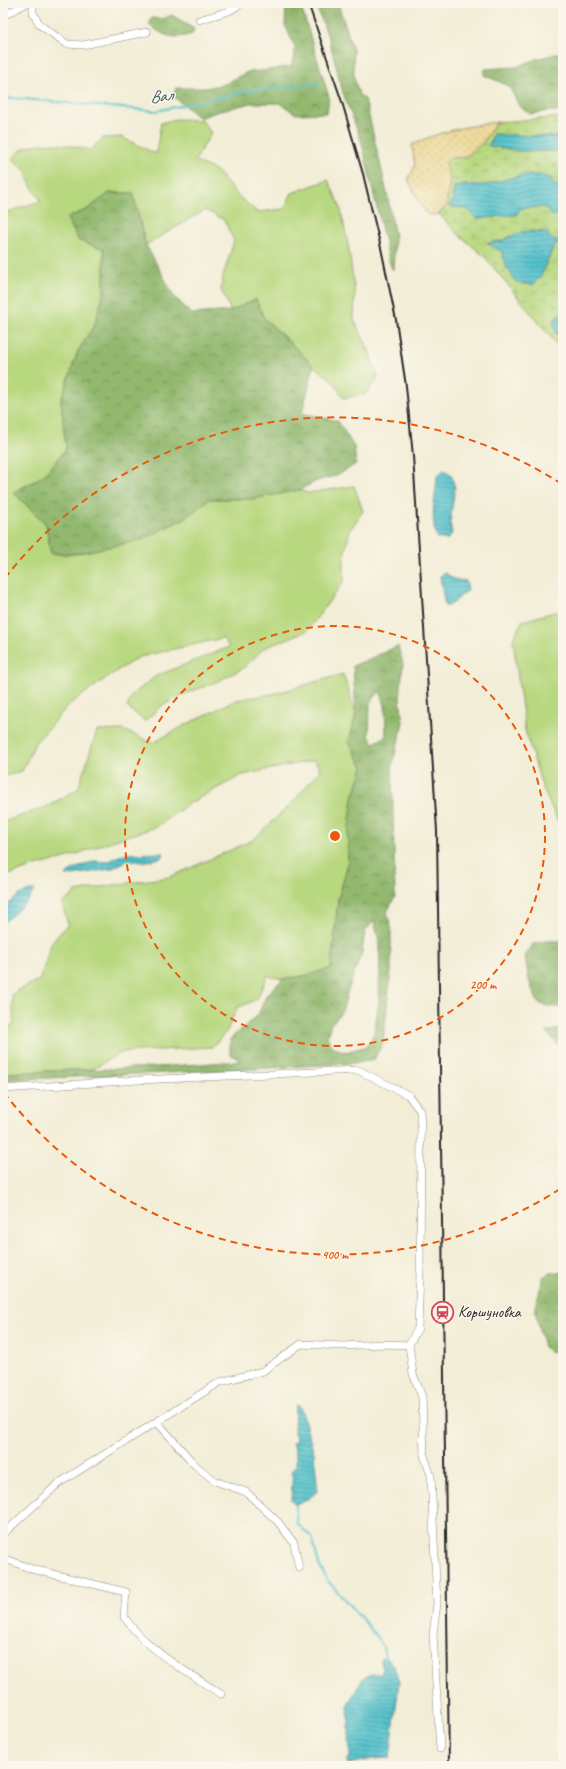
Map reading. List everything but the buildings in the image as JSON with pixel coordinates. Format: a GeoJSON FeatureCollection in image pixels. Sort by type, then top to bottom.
{"type":"FeatureCollection","features":[{"type":"Feature","properties":{"kind":"street"},"geometry":{"type":"LineString","coordinates":[[3,16],[27,3]]}},
{"type":"Feature","properties":{"kind":"street"},"geometry":{"type":"LineString","coordinates":[[33,3],[33,13],[40,25],[67,44],[83,45],[147,32]]}},
{"type":"Feature","properties":{"kind":"street"},"geometry":{"type":"LineString","coordinates":[[199,20],[229,11],[242,3]]}},
{"type":"Feature","properties":{"kind":"street"},"geometry":{"type":"LineString","coordinates":[[3,1089],[139,1080],[358,1070],[408,1095],[420,1111],[420,1273],[418,1328],[409,1345],[413,1374],[422,1397],[424,1455],[431,1476],[437,1604],[433,1634],[440,1749]]}},
{"type":"Feature","properties":{"kind":"street"},"geometry":{"type":"LineString","coordinates":[[3,1534],[59,1483],[220,1382],[263,1371],[301,1344],[342,1346],[383,1344],[409,1345]]}},
{"type":"Feature","properties":{"kind":"street"},"geometry":{"type":"LineString","coordinates":[[157,1422],[194,1465],[215,1481],[246,1492],[278,1522],[294,1543],[299,1568]]}},
{"type":"Feature","properties":{"kind":"street"},"geometry":{"type":"LineString","coordinates":[[3,1558],[32,1569],[126,1592],[124,1617],[133,1630],[170,1661],[221,1694]]}},
{"type":"Feature","properties":{"kind":"green space"},"geometry":{"type":"Polygon","coordinates":[[[286,3],[299,3],[304,16],[329,97],[327,113],[296,114],[280,103],[251,103],[222,110],[199,118],[173,96],[176,88],[206,88],[225,84],[247,72],[292,66],[295,47],[285,25],[286,3]]]}},
{"type":"Feature","properties":{"kind":"green space"},"geometry":{"type":"Polygon","coordinates":[[[315,3],[338,3],[353,50],[354,77],[359,95],[365,99],[387,193],[395,237],[393,270],[390,264],[361,140],[343,93],[329,39],[315,3]]]}},
{"type":"Feature","properties":{"kind":"green space"},"geometry":{"type":"Polygon","coordinates":[[[172,15],[194,29],[192,34],[179,37],[169,36],[159,32],[149,25],[152,18],[162,19],[172,15]]]}},
{"type":"Feature","properties":{"kind":"green space"},"geometry":{"type":"Polygon","coordinates":[[[563,52],[563,112],[549,111],[530,114],[519,106],[509,86],[484,75],[485,69],[516,67],[536,59],[563,52]]]}},
{"type":"Feature","properties":{"kind":"green space"},"geometry":{"type":"Polygon","coordinates":[[[563,117],[563,137],[493,134],[518,151],[563,151],[563,188],[522,175],[486,185],[463,185],[448,206],[467,209],[492,218],[502,215],[515,215],[521,208],[545,207],[558,215],[563,210],[563,240],[554,240],[549,237],[510,236],[502,241],[492,241],[502,252],[506,266],[549,258],[554,245],[561,242],[563,243],[563,312],[558,315],[557,334],[563,335],[563,352],[484,256],[457,233],[439,214],[446,203],[448,196],[449,183],[445,163],[449,158],[482,143],[497,122],[563,117]]]}},
{"type":"Feature","properties":{"kind":"green space"},"geometry":{"type":"Polygon","coordinates":[[[176,119],[202,120],[211,133],[195,161],[217,171],[237,195],[257,212],[284,209],[292,193],[328,180],[340,206],[348,244],[355,293],[354,320],[368,348],[378,377],[366,394],[344,398],[332,380],[314,366],[264,318],[256,300],[231,311],[221,290],[223,276],[234,241],[224,220],[205,210],[146,245],[133,193],[109,193],[88,209],[67,218],[79,241],[104,249],[104,292],[95,324],[78,351],[61,400],[66,449],[45,475],[13,492],[46,524],[51,554],[75,554],[137,541],[185,518],[209,499],[250,499],[299,490],[308,493],[354,486],[363,511],[350,530],[344,556],[344,581],[307,631],[264,648],[244,668],[216,682],[182,695],[160,707],[145,721],[127,707],[132,695],[156,676],[229,647],[223,638],[139,657],[70,704],[35,743],[22,771],[3,777],[3,217],[7,212],[41,201],[30,184],[26,171],[12,159],[23,149],[34,145],[58,144],[90,150],[103,138],[121,137],[156,154],[161,123],[176,119]]]}},
{"type":"Feature","properties":{"kind":"green space"},"geometry":{"type":"Polygon","coordinates":[[[109,193],[133,193],[146,245],[174,296],[192,314],[231,311],[256,299],[264,318],[314,366],[302,413],[338,421],[354,447],[356,464],[338,475],[317,481],[299,490],[254,499],[209,499],[185,518],[141,540],[75,554],[51,554],[46,524],[13,492],[37,480],[54,464],[66,449],[61,400],[78,351],[95,324],[104,292],[104,249],[79,241],[67,218],[88,209],[109,193]]]}},
{"type":"Feature","properties":{"kind":"green space"},"geometry":{"type":"Polygon","coordinates":[[[555,612],[563,613],[563,832],[543,789],[525,730],[513,640],[522,621],[555,612]]]}},
{"type":"Feature","properties":{"kind":"green space"},"geometry":{"type":"Polygon","coordinates":[[[398,646],[403,664],[400,699],[403,722],[392,767],[395,897],[387,912],[391,927],[391,971],[383,1042],[374,1060],[356,1063],[253,1069],[3,1080],[3,1073],[157,1067],[241,1061],[230,1054],[230,1039],[258,1015],[267,994],[283,979],[308,975],[331,968],[338,900],[348,863],[348,834],[353,798],[363,767],[349,742],[356,713],[353,666],[398,646]],[[380,691],[370,703],[369,736],[374,743],[386,736],[385,705],[380,691]],[[374,921],[365,931],[362,952],[348,990],[342,1012],[331,1024],[327,1037],[334,1048],[346,1052],[367,1046],[374,1034],[379,1001],[380,945],[374,921]]]}},
{"type":"Feature","properties":{"kind":"green space"},"geometry":{"type":"Polygon","coordinates":[[[343,674],[356,713],[349,742],[363,767],[353,798],[348,834],[348,863],[338,900],[331,968],[308,975],[283,979],[267,976],[257,999],[237,1008],[227,1031],[212,1047],[123,1052],[92,1069],[3,1073],[3,1029],[14,1025],[12,994],[40,979],[52,942],[68,924],[62,904],[76,892],[170,877],[253,840],[292,803],[320,770],[315,760],[242,775],[188,804],[156,827],[72,856],[3,877],[3,822],[46,807],[78,789],[97,731],[123,730],[153,743],[236,700],[277,693],[343,674]]]}},
{"type":"Feature","properties":{"kind":"green space"},"geometry":{"type":"Polygon","coordinates":[[[546,941],[563,941],[563,1007],[551,1007],[538,1003],[529,981],[525,956],[533,944],[546,941]]]}},
{"type":"Feature","properties":{"kind":"green space"},"geometry":{"type":"Polygon","coordinates":[[[563,1028],[563,1051],[546,1032],[563,1028]]]}},
{"type":"Feature","properties":{"kind":"green space"},"geometry":{"type":"Polygon","coordinates":[[[555,1272],[563,1273],[563,1354],[549,1352],[544,1347],[535,1311],[543,1277],[555,1272]]]}},
{"type":"Feature","properties":{"kind":"sand"},"geometry":{"type":"Polygon","coordinates":[[[497,122],[482,143],[466,157],[450,158],[445,163],[450,179],[446,206],[439,214],[428,215],[420,204],[408,179],[415,166],[412,145],[433,136],[464,127],[497,122]]]}},
{"type":"Feature","properties":{"kind":"water"},"geometry":{"type":"Polygon","coordinates":[[[493,134],[563,137],[563,151],[518,151],[489,146],[493,134]]]}},
{"type":"Feature","properties":{"kind":"water"},"geometry":{"type":"Polygon","coordinates":[[[522,175],[539,175],[551,178],[552,184],[563,188],[563,210],[558,215],[552,216],[545,207],[521,208],[516,215],[477,219],[467,209],[448,206],[452,203],[454,187],[463,185],[486,185],[522,175]]]}},
{"type":"Feature","properties":{"kind":"water"},"geometry":{"type":"Polygon","coordinates":[[[521,232],[548,232],[549,237],[554,240],[563,240],[563,243],[561,242],[554,245],[541,276],[533,285],[516,282],[506,266],[502,252],[487,243],[502,241],[521,232]]]}},
{"type":"Feature","properties":{"kind":"water"},"geometry":{"type":"Polygon","coordinates":[[[563,312],[563,335],[557,334],[553,324],[558,315],[563,312]]]}},
{"type":"Feature","properties":{"kind":"water"},"geometry":{"type":"Polygon","coordinates":[[[444,470],[451,474],[455,488],[450,522],[452,534],[447,540],[437,538],[433,522],[437,476],[444,470]]]}},
{"type":"Feature","properties":{"kind":"water"},"geometry":{"type":"Polygon","coordinates":[[[445,573],[456,580],[466,581],[468,591],[453,604],[445,607],[440,576],[445,573]]]}},
{"type":"Feature","properties":{"kind":"water"},"geometry":{"type":"Polygon","coordinates":[[[164,853],[161,858],[142,862],[128,860],[111,869],[66,876],[70,871],[94,861],[107,862],[124,854],[164,853]]]}},
{"type":"Feature","properties":{"kind":"water"},"geometry":{"type":"Polygon","coordinates":[[[35,889],[28,901],[3,923],[3,909],[19,895],[35,889]]]}},
{"type":"Feature","properties":{"kind":"water"},"geometry":{"type":"Polygon","coordinates":[[[297,1404],[301,1409],[314,1453],[318,1492],[301,1503],[295,1504],[291,1500],[293,1469],[296,1468],[296,1452],[292,1443],[295,1442],[296,1437],[294,1433],[295,1406],[297,1404]]]}},
{"type":"Feature","properties":{"kind":"water"},"geometry":{"type":"Polygon","coordinates":[[[386,1657],[394,1666],[399,1682],[390,1758],[374,1759],[348,1764],[346,1759],[350,1758],[348,1704],[363,1678],[372,1674],[382,1674],[381,1659],[386,1657]]]}},
{"type":"Feature","properties":{"kind":"waterway","name":"Вал"},"geometry":{"type":"LineString","coordinates":[[3,100],[12,98],[156,111],[248,91],[321,83]]}},
{"type":"Feature","properties":{"kind":"waterway"},"geometry":{"type":"LineString","coordinates":[[295,1504],[297,1524],[312,1537],[319,1565],[328,1581],[370,1628],[383,1646],[385,1658]]}},
{"type":"Feature","properties":{"kind":"railway"},"geometry":{"type":"LineString","coordinates":[[308,3],[342,102],[363,174],[381,248],[396,320],[406,386],[413,456],[437,831],[449,1766]]}},
{"type":"Feature","properties":{"kind":"place","name":"Коршуновка"},"geometry":{"type":"Point","coordinates":[442,1312]}}]}
